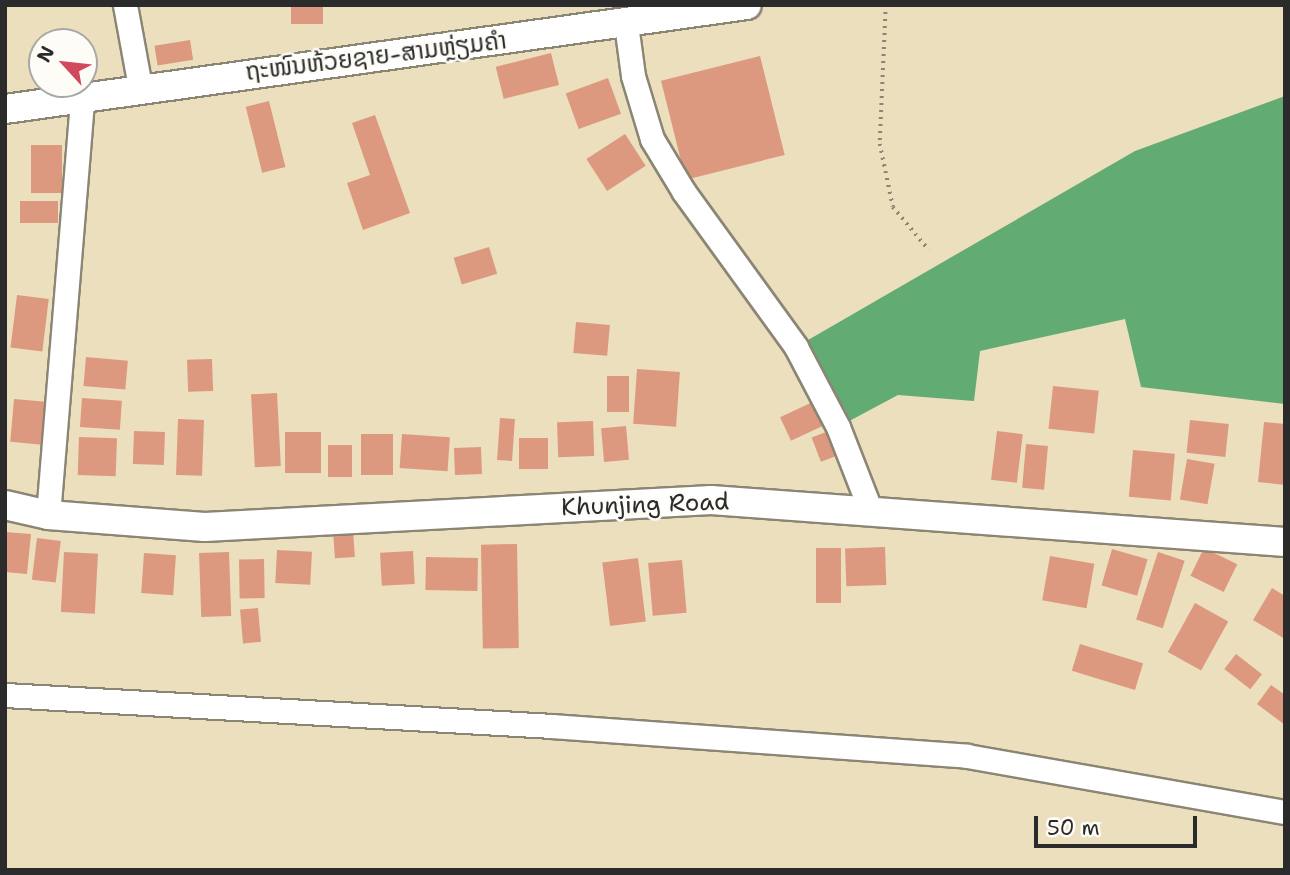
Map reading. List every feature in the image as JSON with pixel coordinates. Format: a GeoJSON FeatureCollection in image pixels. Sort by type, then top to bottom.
{"type":"FeatureCollection","features":[{"type":"Feature","properties":{"kind":"main road","name":"ຖະໜົນຫ້ວຍຊາຍ-ສາມຫຼ່ຽມຄຳ"},"geometry":{"type":"LineString","coordinates":[[98,94],[626,24],[747,5]]}},
{"type":"Feature","properties":{"kind":"main road","name":"ຖະໜົນຫ້ວຍຊາຍ-ສາມຫຼ່ຽມຄຳ"},"geometry":{"type":"LineString","coordinates":[[5,109],[76,98]]}},
{"type":"Feature","properties":{"kind":"main road","name":"Khunjing Road"},"geometry":{"type":"LineString","coordinates":[[5,505],[48,514],[205,527],[711,500],[870,509],[1285,542]]}},
{"type":"Feature","properties":{"kind":"street"},"geometry":{"type":"LineString","coordinates":[[125,5],[140,87]]}},
{"type":"Feature","properties":{"kind":"street"},"geometry":{"type":"LineString","coordinates":[[626,24],[633,76],[652,139],[684,192],[796,347],[838,427],[870,509]]}},
{"type":"Feature","properties":{"kind":"street"},"geometry":{"type":"LineString","coordinates":[[48,514],[82,98]]}},
{"type":"Feature","properties":{"kind":"street"},"geometry":{"type":"LineString","coordinates":[[5,695],[552,726],[967,756],[1285,812]]}},
{"type":"Feature","properties":{"kind":"path"},"geometry":{"type":"LineString","coordinates":[[886,5],[880,144],[893,207],[929,250]]}},
{"type":"Feature","properties":{"kind":"green space"},"geometry":{"type":"Polygon","coordinates":[[[1285,96],[1285,404],[1141,387],[1125,319],[980,351],[974,401],[898,395],[838,427],[796,347],[1135,151],[1285,96]]]}},
{"type":"Feature","properties":{"kind":"building"},"geometry":{"type":"Polygon","coordinates":[[[291,5],[323,5],[323,24],[291,24],[291,5]]]}},
{"type":"Feature","properties":{"kind":"building"},"geometry":{"type":"Polygon","coordinates":[[[190,40],[193,60],[158,65],[154,46],[190,40]]]}},
{"type":"Feature","properties":{"kind":"building"},"geometry":{"type":"Polygon","coordinates":[[[551,53],[559,85],[504,99],[496,67],[551,53]]]}},
{"type":"Feature","properties":{"kind":"building"},"geometry":{"type":"Polygon","coordinates":[[[760,56],[785,155],[686,180],[661,81],[760,56]]]}},
{"type":"Feature","properties":{"kind":"building"},"geometry":{"type":"Polygon","coordinates":[[[608,78],[621,114],[579,129],[566,93],[608,78]]]}},
{"type":"Feature","properties":{"kind":"building"},"geometry":{"type":"Polygon","coordinates":[[[269,101],[285,167],[262,173],[246,107],[269,101]]]}},
{"type":"Feature","properties":{"kind":"building"},"geometry":{"type":"Polygon","coordinates":[[[375,115],[410,213],[363,230],[347,183],[370,175],[352,123],[375,115]]]}},
{"type":"Feature","properties":{"kind":"building"},"geometry":{"type":"Polygon","coordinates":[[[625,134],[646,166],[607,191],[586,159],[625,134]]]}},
{"type":"Feature","properties":{"kind":"building"},"geometry":{"type":"Polygon","coordinates":[[[31,145],[62,145],[62,193],[31,193],[31,145]]]}},
{"type":"Feature","properties":{"kind":"building"},"geometry":{"type":"Polygon","coordinates":[[[20,201],[58,201],[58,223],[20,223],[20,201]]]}},
{"type":"Feature","properties":{"kind":"building"},"geometry":{"type":"Polygon","coordinates":[[[489,247],[497,274],[462,285],[454,258],[489,247]]]}},
{"type":"Feature","properties":{"kind":"building"},"geometry":{"type":"Polygon","coordinates":[[[17,295],[49,299],[42,352],[11,348],[17,295]]]}},
{"type":"Feature","properties":{"kind":"building"},"geometry":{"type":"Polygon","coordinates":[[[576,322],[610,325],[607,356],[573,353],[576,322]]]}},
{"type":"Feature","properties":{"kind":"building"},"geometry":{"type":"Polygon","coordinates":[[[86,357],[128,361],[125,390],[83,386],[86,357]]]}},
{"type":"Feature","properties":{"kind":"building"},"geometry":{"type":"Polygon","coordinates":[[[212,359],[213,391],[188,392],[187,360],[212,359]]]}},
{"type":"Feature","properties":{"kind":"building"},"geometry":{"type":"Polygon","coordinates":[[[637,369],[680,372],[676,427],[633,424],[637,369]]]}},
{"type":"Feature","properties":{"kind":"building"},"geometry":{"type":"Polygon","coordinates":[[[607,376],[629,376],[629,412],[607,412],[607,376]]]}},
{"type":"Feature","properties":{"kind":"building"},"geometry":{"type":"Polygon","coordinates":[[[1053,386],[1099,391],[1094,434],[1049,429],[1053,386]]]}},
{"type":"Feature","properties":{"kind":"building"},"geometry":{"type":"Polygon","coordinates":[[[277,393],[281,466],[255,467],[251,394],[277,393]]]}},
{"type":"Feature","properties":{"kind":"building"},"geometry":{"type":"Polygon","coordinates":[[[82,398],[122,401],[120,430],[80,427],[82,398]]]}},
{"type":"Feature","properties":{"kind":"building"},"geometry":{"type":"Polygon","coordinates":[[[14,399],[46,402],[42,445],[10,442],[14,399]]]}},
{"type":"Feature","properties":{"kind":"building"},"geometry":{"type":"Polygon","coordinates":[[[819,399],[830,423],[791,441],[780,417],[819,399]]]}},
{"type":"Feature","properties":{"kind":"building"},"geometry":{"type":"Polygon","coordinates":[[[500,418],[515,419],[512,461],[497,460],[500,418]]]}},
{"type":"Feature","properties":{"kind":"building"},"geometry":{"type":"Polygon","coordinates":[[[178,419],[204,420],[202,476],[176,475],[178,419]]]}},
{"type":"Feature","properties":{"kind":"building"},"geometry":{"type":"Polygon","coordinates":[[[1190,420],[1229,424],[1225,457],[1187,453],[1190,420]]]}},
{"type":"Feature","properties":{"kind":"building"},"geometry":{"type":"Polygon","coordinates":[[[593,421],[594,456],[558,457],[557,422],[593,421]]]}},
{"type":"Feature","properties":{"kind":"building"},"geometry":{"type":"Polygon","coordinates":[[[1264,422],[1285,424],[1285,485],[1258,482],[1264,422]]]}},
{"type":"Feature","properties":{"kind":"building"},"geometry":{"type":"Polygon","coordinates":[[[626,426],[629,460],[604,462],[601,428],[626,426]]]}},
{"type":"Feature","properties":{"kind":"building"},"geometry":{"type":"Polygon","coordinates":[[[834,429],[843,453],[821,462],[812,438],[834,429]]]}},
{"type":"Feature","properties":{"kind":"building"},"geometry":{"type":"Polygon","coordinates":[[[134,431],[165,432],[164,465],[133,464],[134,431]]]}},
{"type":"Feature","properties":{"kind":"building"},"geometry":{"type":"Polygon","coordinates":[[[997,431],[1023,434],[1017,483],[991,480],[997,431]]]}},
{"type":"Feature","properties":{"kind":"building"},"geometry":{"type":"Polygon","coordinates":[[[285,432],[321,432],[321,473],[285,473],[285,432]]]}},
{"type":"Feature","properties":{"kind":"building"},"geometry":{"type":"Polygon","coordinates":[[[361,434],[393,434],[393,475],[361,475],[361,434]]]}},
{"type":"Feature","properties":{"kind":"building"},"geometry":{"type":"Polygon","coordinates":[[[402,434],[450,437],[448,471],[400,468],[402,434]]]}},
{"type":"Feature","properties":{"kind":"building"},"geometry":{"type":"Polygon","coordinates":[[[79,437],[117,438],[116,476],[78,475],[79,437]]]}},
{"type":"Feature","properties":{"kind":"building"},"geometry":{"type":"Polygon","coordinates":[[[519,438],[548,438],[548,469],[519,469],[519,438]]]}},
{"type":"Feature","properties":{"kind":"building"},"geometry":{"type":"Polygon","coordinates":[[[1026,444],[1048,446],[1044,490],[1022,488],[1026,444]]]}},
{"type":"Feature","properties":{"kind":"building"},"geometry":{"type":"Polygon","coordinates":[[[328,445],[352,445],[352,477],[328,477],[328,445]]]}},
{"type":"Feature","properties":{"kind":"building"},"geometry":{"type":"Polygon","coordinates":[[[481,447],[482,474],[455,475],[454,448],[481,447]]]}},
{"type":"Feature","properties":{"kind":"building"},"geometry":{"type":"Polygon","coordinates":[[[1133,450],[1175,454],[1171,500],[1129,497],[1133,450]]]}},
{"type":"Feature","properties":{"kind":"building"},"geometry":{"type":"Polygon","coordinates":[[[1187,459],[1215,464],[1207,504],[1180,499],[1187,459]]]}},
{"type":"Feature","properties":{"kind":"building"},"geometry":{"type":"Polygon","coordinates":[[[353,530],[355,557],[335,558],[333,531],[353,530]]]}},
{"type":"Feature","properties":{"kind":"building"},"geometry":{"type":"Polygon","coordinates":[[[5,532],[31,534],[27,574],[5,572],[5,532]]]}},
{"type":"Feature","properties":{"kind":"building"},"geometry":{"type":"Polygon","coordinates":[[[37,538],[61,541],[56,583],[32,580],[37,538]]]}},
{"type":"Feature","properties":{"kind":"building"},"geometry":{"type":"Polygon","coordinates":[[[517,544],[519,648],[483,649],[481,545],[517,544]]]}},
{"type":"Feature","properties":{"kind":"building"},"geometry":{"type":"Polygon","coordinates":[[[885,547],[886,585],[846,586],[845,548],[885,547]]]}},
{"type":"Feature","properties":{"kind":"building"},"geometry":{"type":"Polygon","coordinates":[[[816,548],[841,548],[841,603],[816,603],[816,548]]]}},
{"type":"Feature","properties":{"kind":"building"},"geometry":{"type":"Polygon","coordinates":[[[1204,548],[1237,564],[1224,592],[1190,576],[1204,548]]]}},
{"type":"Feature","properties":{"kind":"building"},"geometry":{"type":"Polygon","coordinates":[[[1112,549],[1148,559],[1137,596],[1102,586],[1112,549]]]}},
{"type":"Feature","properties":{"kind":"building"},"geometry":{"type":"Polygon","coordinates":[[[277,550],[312,552],[310,585],[275,583],[277,550]]]}},
{"type":"Feature","properties":{"kind":"building"},"geometry":{"type":"Polygon","coordinates":[[[413,551],[415,584],[382,586],[380,553],[413,551]]]}},
{"type":"Feature","properties":{"kind":"building"},"geometry":{"type":"Polygon","coordinates":[[[64,552],[98,554],[95,614],[61,612],[64,552]]]}},
{"type":"Feature","properties":{"kind":"building"},"geometry":{"type":"Polygon","coordinates":[[[229,552],[231,616],[201,617],[199,553],[229,552]]]}},
{"type":"Feature","properties":{"kind":"building"},"geometry":{"type":"Polygon","coordinates":[[[1158,552],[1185,561],[1163,628],[1136,620],[1158,552]]]}},
{"type":"Feature","properties":{"kind":"building"},"geometry":{"type":"Polygon","coordinates":[[[144,553],[176,555],[173,595],[141,593],[144,553]]]}},
{"type":"Feature","properties":{"kind":"building"},"geometry":{"type":"Polygon","coordinates":[[[1050,556],[1094,564],[1087,608],[1042,600],[1050,556]]]}},
{"type":"Feature","properties":{"kind":"building"},"geometry":{"type":"Polygon","coordinates":[[[426,557],[478,558],[477,591],[425,590],[426,557]]]}},
{"type":"Feature","properties":{"kind":"building"},"geometry":{"type":"Polygon","coordinates":[[[638,558],[646,622],[610,626],[602,562],[638,558]]]}},
{"type":"Feature","properties":{"kind":"building"},"geometry":{"type":"Polygon","coordinates":[[[239,559],[264,559],[265,598],[240,598],[239,559]]]}},
{"type":"Feature","properties":{"kind":"building"},"geometry":{"type":"Polygon","coordinates":[[[682,560],[687,613],[653,616],[648,563],[682,560]]]}},
{"type":"Feature","properties":{"kind":"building"},"geometry":{"type":"Polygon","coordinates":[[[1272,588],[1285,596],[1285,639],[1253,620],[1272,588]]]}},
{"type":"Feature","properties":{"kind":"building"},"geometry":{"type":"Polygon","coordinates":[[[1195,603],[1228,621],[1201,670],[1168,652],[1195,603]]]}},
{"type":"Feature","properties":{"kind":"building"},"geometry":{"type":"Polygon","coordinates":[[[258,608],[261,642],[243,643],[240,610],[258,608]]]}},
{"type":"Feature","properties":{"kind":"building"},"geometry":{"type":"Polygon","coordinates":[[[1080,644],[1143,663],[1135,690],[1072,671],[1080,644]]]}},
{"type":"Feature","properties":{"kind":"building"},"geometry":{"type":"Polygon","coordinates":[[[1236,654],[1262,674],[1250,689],[1224,669],[1236,654]]]}},
{"type":"Feature","properties":{"kind":"building"},"geometry":{"type":"Polygon","coordinates":[[[1271,685],[1285,695],[1285,725],[1257,704],[1271,685]]]}}]}
